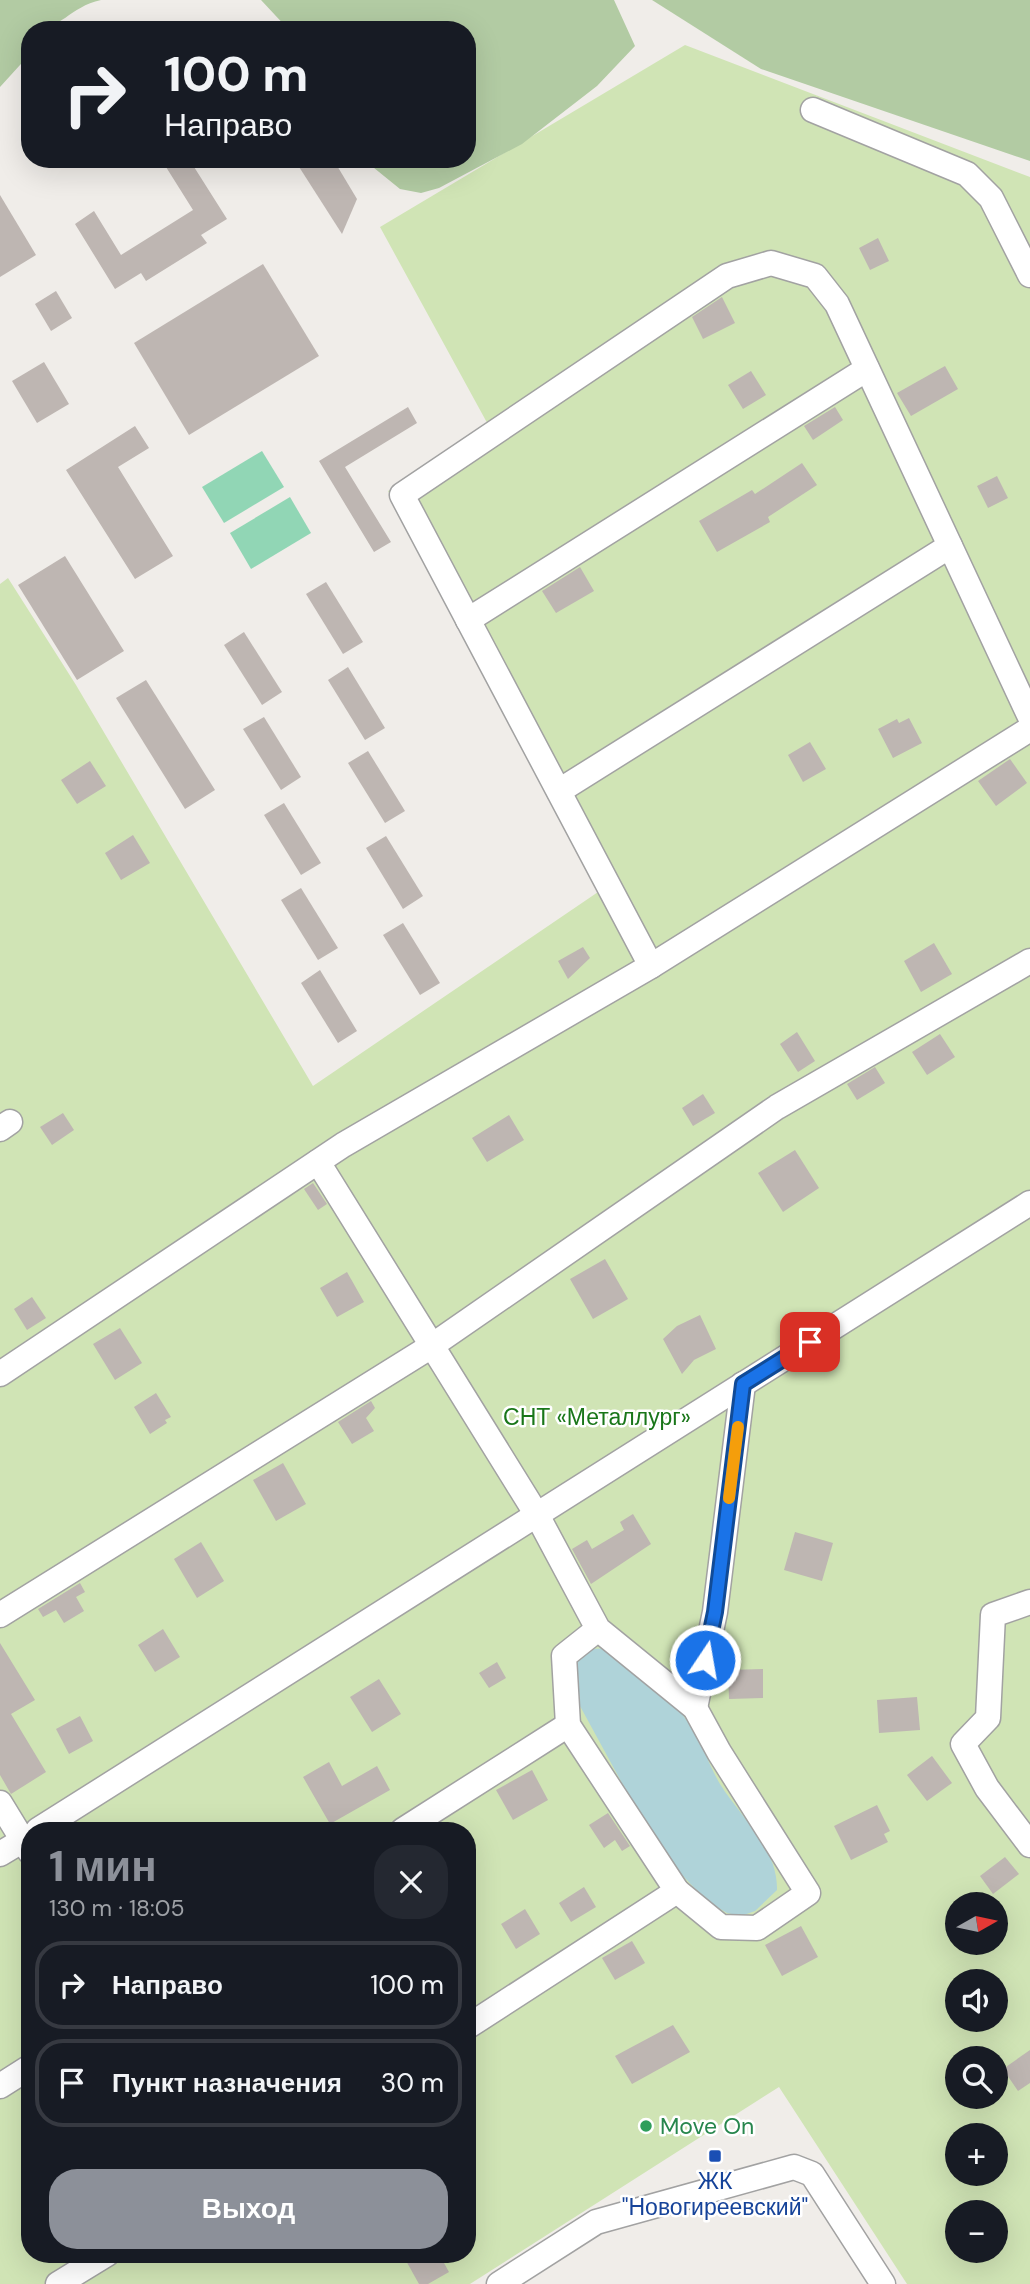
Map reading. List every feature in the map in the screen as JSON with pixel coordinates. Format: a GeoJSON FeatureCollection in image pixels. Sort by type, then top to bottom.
{"type":"FeatureCollection","features":[{"type":"Feature","properties":{"kind":"street"},"geometry":{"type":"LineString","coordinates":[[813,110],[967,174],[990,198],[1030,275]]}},
{"type":"Feature","properties":{"kind":"street"},"geometry":{"type":"LineString","coordinates":[[651,966],[402,495],[727,276],[771,263],[815,276],[837,304],[1030,717]]}},
{"type":"Feature","properties":{"kind":"street"},"geometry":{"type":"LineString","coordinates":[[468,620],[867,369]]}},
{"type":"Feature","properties":{"kind":"street"},"geometry":{"type":"LineString","coordinates":[[559,791],[950,546]]}},
{"type":"Feature","properties":{"kind":"street"},"geometry":{"type":"LineString","coordinates":[[0,1374],[343,1144],[651,966],[1030,729]]}},
{"type":"Feature","properties":{"kind":"street"},"geometry":{"type":"LineString","coordinates":[[0,1615],[430,1346],[777,1107],[1030,961]]}},
{"type":"Feature","properties":{"kind":"street"},"geometry":{"type":"LineString","coordinates":[[317,1163],[537,1514],[598,1629],[695,1708],[719,1752],[808,1893],[757,1928],[722,1927],[677,1891],[568,1725],[564,1656],[598,1629]]}},
{"type":"Feature","properties":{"kind":"street"},"geometry":{"type":"LineString","coordinates":[[57,1822],[1030,1203]]}},
{"type":"Feature","properties":{"kind":"street"},"geometry":{"type":"LineString","coordinates":[[695,1708],[715,1612],[743,1384]]}},
{"type":"Feature","properties":{"kind":"street"},"geometry":{"type":"LineString","coordinates":[[1030,1602],[993,1615],[988,1718],[964,1744],[987,1788],[1030,1845]]}},
{"type":"Feature","properties":{"kind":"street"},"geometry":{"type":"LineString","coordinates":[[416,1822],[568,1725]]}},
{"type":"Feature","properties":{"kind":"street"},"geometry":{"type":"LineString","coordinates":[[0,1803],[21,1828]]}},
{"type":"Feature","properties":{"kind":"street"},"geometry":{"type":"LineString","coordinates":[[0,1854],[21,1844]]}},
{"type":"Feature","properties":{"kind":"street"},"geometry":{"type":"LineString","coordinates":[[476,2021],[677,1891]]}},
{"type":"Feature","properties":{"kind":"street"},"geometry":{"type":"LineString","coordinates":[[0,2086],[21,2073]]}},
{"type":"Feature","properties":{"kind":"street"},"geometry":{"type":"LineString","coordinates":[[499,2284],[596,2222],[794,2167],[812,2174],[883,2284]]}},
{"type":"Feature","properties":{"kind":"street"},"geometry":{"type":"LineString","coordinates":[[58,2284],[92,2263]]}},
{"type":"Feature","properties":{"kind":"green space"},"geometry":{"type":"Polygon","coordinates":[[[0,0],[101,0],[90,3],[60,21],[21,21],[21,64],[0,87],[0,0]]]}},
{"type":"Feature","properties":{"kind":"green space"},"geometry":{"type":"Polygon","coordinates":[[[261,0],[614,0],[635,46],[597,86],[522,144],[439,188],[421,193],[400,189],[374,168],[476,168],[476,21],[281,21],[261,0]]]}},
{"type":"Feature","properties":{"kind":"green space"},"geometry":{"type":"Polygon","coordinates":[[[652,0],[1030,0],[1030,161],[761,69],[652,0]]]}},
{"type":"Feature","properties":{"kind":"green space","name":"СНТ «Металлург»"},"geometry":{"type":"Polygon","coordinates":[[[685,45],[1030,177],[1030,2284],[907,2284],[779,2087],[470,2284],[0,2284],[0,584],[8,578],[76,685],[313,1086],[601,890],[388,491],[491,430],[380,227],[685,45]]]}},
{"type":"Feature","properties":{"kind":"green space"},"geometry":{"type":"Polygon","coordinates":[[[262,451],[284,487],[224,523],[202,487],[262,451]]]}},
{"type":"Feature","properties":{"kind":"green space"},"geometry":{"type":"Polygon","coordinates":[[[290,497],[311,533],[251,569],[230,533],[290,497]]]}},
{"type":"Feature","properties":{"kind":"water"},"geometry":{"type":"Polygon","coordinates":[[[611,1648],[652,1682],[688,1722],[720,1784],[765,1847],[776,1875],[777,1890],[755,1911],[741,1916],[727,1913],[707,1901],[659,1851],[574,1695],[574,1665],[592,1649],[611,1648]]]}},
{"type":"Feature","properties":{"kind":"building"},"geometry":{"type":"Polygon","coordinates":[[[167,168],[195,168],[227,219],[201,235],[207,243],[146,281],[141,273],[115,289],[75,224],[94,211],[121,255],[193,210],[167,168]]]}},
{"type":"Feature","properties":{"kind":"building"},"geometry":{"type":"Polygon","coordinates":[[[300,168],[338,168],[357,199],[342,234],[300,168]]]}},
{"type":"Feature","properties":{"kind":"building"},"geometry":{"type":"Polygon","coordinates":[[[0,195],[36,255],[0,277],[0,195]]]}},
{"type":"Feature","properties":{"kind":"building"},"geometry":{"type":"Polygon","coordinates":[[[878,238],[889,261],[870,270],[859,248],[878,238]]]}},
{"type":"Feature","properties":{"kind":"building"},"geometry":{"type":"Polygon","coordinates":[[[263,264],[319,356],[189,435],[134,343],[263,264]]]}},
{"type":"Feature","properties":{"kind":"building"},"geometry":{"type":"Polygon","coordinates":[[[56,291],[72,318],[51,331],[35,304],[56,291]]]}},
{"type":"Feature","properties":{"kind":"building"},"geometry":{"type":"Polygon","coordinates":[[[722,297],[735,323],[703,339],[692,317],[722,297]]]}},
{"type":"Feature","properties":{"kind":"building"},"geometry":{"type":"Polygon","coordinates":[[[44,362],[69,404],[37,423],[12,381],[44,362]]]}},
{"type":"Feature","properties":{"kind":"building"},"geometry":{"type":"Polygon","coordinates":[[[945,366],[958,389],[911,416],[897,393],[945,366]]]}},
{"type":"Feature","properties":{"kind":"building"},"geometry":{"type":"Polygon","coordinates":[[[751,371],[766,395],[743,409],[728,385],[751,371]]]}},
{"type":"Feature","properties":{"kind":"building"},"geometry":{"type":"Polygon","coordinates":[[[408,407],[417,423],[345,467],[391,542],[374,552],[319,461],[408,407]]]}},
{"type":"Feature","properties":{"kind":"building"},"geometry":{"type":"Polygon","coordinates":[[[835,407],[843,420],[813,440],[804,426],[835,407]]]}},
{"type":"Feature","properties":{"kind":"building"},"geometry":{"type":"Polygon","coordinates":[[[135,426],[149,448],[118,467],[173,556],[135,579],[66,470],[135,426]]]}},
{"type":"Feature","properties":{"kind":"building"},"geometry":{"type":"Polygon","coordinates":[[[802,463],[817,485],[768,517],[770,522],[717,552],[699,521],[752,490],[755,494],[802,463]]]}},
{"type":"Feature","properties":{"kind":"building"},"geometry":{"type":"Polygon","coordinates":[[[997,476],[1008,498],[988,508],[977,486],[997,476]]]}},
{"type":"Feature","properties":{"kind":"building"},"geometry":{"type":"Polygon","coordinates":[[[65,556],[124,651],[77,680],[18,585],[65,556]]]}},
{"type":"Feature","properties":{"kind":"building"},"geometry":{"type":"Polygon","coordinates":[[[580,567],[594,591],[556,613],[542,591],[580,567]]]}},
{"type":"Feature","properties":{"kind":"building"},"geometry":{"type":"Polygon","coordinates":[[[326,582],[363,642],[343,654],[306,594],[326,582]]]}},
{"type":"Feature","properties":{"kind":"building"},"geometry":{"type":"Polygon","coordinates":[[[244,632],[282,692],[262,705],[224,645],[244,632]]]}},
{"type":"Feature","properties":{"kind":"building"},"geometry":{"type":"Polygon","coordinates":[[[348,667],[385,728],[365,740],[328,680],[348,667]]]}},
{"type":"Feature","properties":{"kind":"building"},"geometry":{"type":"Polygon","coordinates":[[[146,680],[215,790],[185,809],[116,698],[146,680]]]}},
{"type":"Feature","properties":{"kind":"building"},"geometry":{"type":"Polygon","coordinates":[[[264,717],[301,777],[281,790],[243,729],[264,717]]]}},
{"type":"Feature","properties":{"kind":"building"},"geometry":{"type":"Polygon","coordinates":[[[909,718],[922,743],[893,758],[878,729],[897,719],[899,723],[909,718]]]}},
{"type":"Feature","properties":{"kind":"building"},"geometry":{"type":"Polygon","coordinates":[[[810,742],[826,769],[803,782],[788,755],[810,742]]]}},
{"type":"Feature","properties":{"kind":"building"},"geometry":{"type":"Polygon","coordinates":[[[368,751],[405,811],[385,823],[348,763],[368,751]]]}},
{"type":"Feature","properties":{"kind":"building"},"geometry":{"type":"Polygon","coordinates":[[[1010,759],[1027,783],[996,806],[978,781],[1010,759]]]}},
{"type":"Feature","properties":{"kind":"building"},"geometry":{"type":"Polygon","coordinates":[[[90,761],[106,786],[77,804],[61,780],[90,761]]]}},
{"type":"Feature","properties":{"kind":"building"},"geometry":{"type":"Polygon","coordinates":[[[284,803],[321,863],[301,875],[264,815],[284,803]]]}},
{"type":"Feature","properties":{"kind":"building"},"geometry":{"type":"Polygon","coordinates":[[[133,835],[150,863],[121,880],[105,853],[133,835]]]}},
{"type":"Feature","properties":{"kind":"building"},"geometry":{"type":"Polygon","coordinates":[[[386,836],[423,896],[403,909],[366,848],[386,836]]]}},
{"type":"Feature","properties":{"kind":"building"},"geometry":{"type":"Polygon","coordinates":[[[301,888],[338,948],[318,960],[281,900],[301,888]]]}},
{"type":"Feature","properties":{"kind":"building"},"geometry":{"type":"Polygon","coordinates":[[[403,923],[440,983],[420,995],[383,935],[403,923]]]}},
{"type":"Feature","properties":{"kind":"building"},"geometry":{"type":"Polygon","coordinates":[[[934,943],[952,974],[921,992],[904,961],[934,943]]]}},
{"type":"Feature","properties":{"kind":"building"},"geometry":{"type":"Polygon","coordinates":[[[583,947],[590,958],[568,979],[558,961],[583,947]]]}},
{"type":"Feature","properties":{"kind":"building"},"geometry":{"type":"Polygon","coordinates":[[[320,970],[357,1031],[338,1043],[301,983],[320,970]]]}},
{"type":"Feature","properties":{"kind":"building"},"geometry":{"type":"Polygon","coordinates":[[[797,1032],[815,1061],[798,1072],[780,1044],[797,1032]]]}},
{"type":"Feature","properties":{"kind":"building"},"geometry":{"type":"Polygon","coordinates":[[[940,1034],[955,1057],[927,1075],[912,1052],[940,1034]]]}},
{"type":"Feature","properties":{"kind":"building"},"geometry":{"type":"Polygon","coordinates":[[[875,1067],[885,1083],[857,1100],[847,1084],[875,1067]]]}},
{"type":"Feature","properties":{"kind":"building"},"geometry":{"type":"Polygon","coordinates":[[[703,1094],[715,1113],[693,1126],[682,1108],[703,1094]]]}},
{"type":"Feature","properties":{"kind":"building"},"geometry":{"type":"Polygon","coordinates":[[[63,1113],[74,1130],[52,1145],[40,1127],[63,1113]]]}},
{"type":"Feature","properties":{"kind":"building"},"geometry":{"type":"Polygon","coordinates":[[[509,1115],[524,1140],[487,1162],[472,1138],[509,1115]]]}},
{"type":"Feature","properties":{"kind":"building"},"geometry":{"type":"Polygon","coordinates":[[[795,1150],[819,1188],[783,1212],[758,1173],[795,1150]]]}},
{"type":"Feature","properties":{"kind":"building"},"geometry":{"type":"Polygon","coordinates":[[[313,1183],[327,1204],[318,1210],[304,1189],[313,1183]]]}},
{"type":"Feature","properties":{"kind":"building"},"geometry":{"type":"Polygon","coordinates":[[[605,1259],[628,1299],[593,1319],[570,1279],[605,1259]]]}},
{"type":"Feature","properties":{"kind":"building"},"geometry":{"type":"Polygon","coordinates":[[[347,1272],[364,1302],[337,1317],[320,1288],[347,1272]]]}},
{"type":"Feature","properties":{"kind":"building"},"geometry":{"type":"Polygon","coordinates":[[[32,1297],[46,1318],[27,1330],[14,1309],[32,1297]]]}},
{"type":"Feature","properties":{"kind":"building"},"geometry":{"type":"Polygon","coordinates":[[[700,1315],[716,1349],[694,1360],[682,1374],[663,1339],[677,1326],[700,1315]]]}},
{"type":"Feature","properties":{"kind":"building"},"geometry":{"type":"Polygon","coordinates":[[[120,1328],[142,1363],[115,1380],[93,1344],[120,1328]]]}},
{"type":"Feature","properties":{"kind":"building"},"geometry":{"type":"Polygon","coordinates":[[[156,1393],[171,1417],[165,1420],[167,1423],[150,1434],[134,1407],[156,1393]]]}},
{"type":"Feature","properties":{"kind":"building"},"geometry":{"type":"Polygon","coordinates":[[[371,1401],[375,1408],[366,1418],[374,1431],[352,1444],[338,1422],[371,1401]]]}},
{"type":"Feature","properties":{"kind":"building"},"geometry":{"type":"Polygon","coordinates":[[[283,1463],[306,1504],[276,1521],[253,1480],[283,1463]]]}},
{"type":"Feature","properties":{"kind":"building"},"geometry":{"type":"Polygon","coordinates":[[[633,1514],[651,1544],[591,1584],[572,1549],[587,1540],[592,1549],[624,1530],[620,1522],[633,1514]]]}},
{"type":"Feature","properties":{"kind":"building"},"geometry":{"type":"Polygon","coordinates":[[[795,1532],[833,1543],[822,1581],[784,1570],[795,1532]]]}},
{"type":"Feature","properties":{"kind":"building"},"geometry":{"type":"Polygon","coordinates":[[[201,1542],[224,1581],[197,1598],[174,1559],[201,1542]]]}},
{"type":"Feature","properties":{"kind":"building"},"geometry":{"type":"Polygon","coordinates":[[[80,1583],[85,1592],[76,1597],[84,1611],[64,1623],[56,1610],[43,1617],[38,1609],[80,1583]]]}},
{"type":"Feature","properties":{"kind":"building"},"geometry":{"type":"Polygon","coordinates":[[[163,1629],[180,1657],[155,1672],[138,1645],[163,1629]]]}},
{"type":"Feature","properties":{"kind":"building"},"geometry":{"type":"Polygon","coordinates":[[[0,1643],[35,1700],[11,1714],[46,1772],[11,1794],[0,1775],[0,1643]]]}},
{"type":"Feature","properties":{"kind":"building"},"geometry":{"type":"Polygon","coordinates":[[[497,1662],[506,1678],[489,1688],[479,1673],[497,1662]]]}},
{"type":"Feature","properties":{"kind":"building"},"geometry":{"type":"Polygon","coordinates":[[[763,1669],[763,1698],[729,1699],[728,1670],[763,1669]]]}},
{"type":"Feature","properties":{"kind":"building"},"geometry":{"type":"Polygon","coordinates":[[[379,1679],[401,1714],[372,1732],[350,1697],[379,1679]]]}},
{"type":"Feature","properties":{"kind":"building"},"geometry":{"type":"Polygon","coordinates":[[[917,1697],[920,1730],[879,1733],[877,1700],[917,1697]]]}},
{"type":"Feature","properties":{"kind":"building"},"geometry":{"type":"Polygon","coordinates":[[[80,1716],[93,1741],[69,1754],[56,1729],[80,1716]]]}},
{"type":"Feature","properties":{"kind":"building"},"geometry":{"type":"Polygon","coordinates":[[[932,1756],[952,1783],[927,1801],[907,1775],[932,1756]]]}},
{"type":"Feature","properties":{"kind":"building"},"geometry":{"type":"Polygon","coordinates":[[[329,1762],[342,1786],[377,1766],[390,1790],[334,1822],[329,1822],[303,1777],[329,1762]]]}},
{"type":"Feature","properties":{"kind":"building"},"geometry":{"type":"Polygon","coordinates":[[[532,1770],[548,1800],[513,1820],[496,1790],[532,1770]]]}},
{"type":"Feature","properties":{"kind":"building"},"geometry":{"type":"Polygon","coordinates":[[[877,1805],[890,1831],[884,1834],[888,1842],[851,1860],[834,1826],[877,1805]]]}},
{"type":"Feature","properties":{"kind":"building"},"geometry":{"type":"Polygon","coordinates":[[[608,1813],[630,1846],[622,1851],[615,1840],[604,1848],[589,1825],[608,1813]]]}},
{"type":"Feature","properties":{"kind":"building"},"geometry":{"type":"Polygon","coordinates":[[[1005,1857],[1019,1874],[996,1892],[992,1892],[980,1876],[1005,1857]]]}},
{"type":"Feature","properties":{"kind":"building"},"geometry":{"type":"Polygon","coordinates":[[[584,1887],[596,1907],[571,1922],[559,1903],[584,1887]]]}},
{"type":"Feature","properties":{"kind":"building"},"geometry":{"type":"Polygon","coordinates":[[[525,1909],[540,1934],[516,1949],[501,1924],[525,1909]]]}},
{"type":"Feature","properties":{"kind":"building"},"geometry":{"type":"Polygon","coordinates":[[[801,1926],[818,1957],[782,1976],[765,1945],[801,1926]]]}},
{"type":"Feature","properties":{"kind":"building"},"geometry":{"type":"Polygon","coordinates":[[[632,1941],[645,1963],[615,1980],[602,1958],[632,1941]]]}},
{"type":"Feature","properties":{"kind":"building"},"geometry":{"type":"Polygon","coordinates":[[[673,2025],[690,2052],[632,2084],[615,2056],[673,2025]]]}},
{"type":"Feature","properties":{"kind":"building"},"geometry":{"type":"Polygon","coordinates":[[[1030,2050],[1030,2083],[1018,2091],[1008,2076],[1008,2065],[1030,2050]]]}},
{"type":"Feature","properties":{"kind":"building"},"geometry":{"type":"Polygon","coordinates":[[[407,2263],[444,2263],[449,2272],[428,2284],[419,2284],[407,2263]]]}},
{"type":"Feature","properties":{"kind":"slow traffic"},"geometry":{"type":"LineString","coordinates":[[729,1498],[738,1427]]}},
{"type":"Feature","properties":{"kind":"place","name":"Move On"},"geometry":{"type":"Point","coordinates":[646,2126]}},
{"type":"Feature","properties":{"kind":"place","name":"ЖК \"Новогиреевский\""},"geometry":{"type":"Point","coordinates":[715,2156]}},
{"type":"Feature","properties":{"kind":"route"},"geometry":{"type":"LineString","coordinates":[[705,1660],[715,1612],[743,1384],[810,1342]]}}]}
